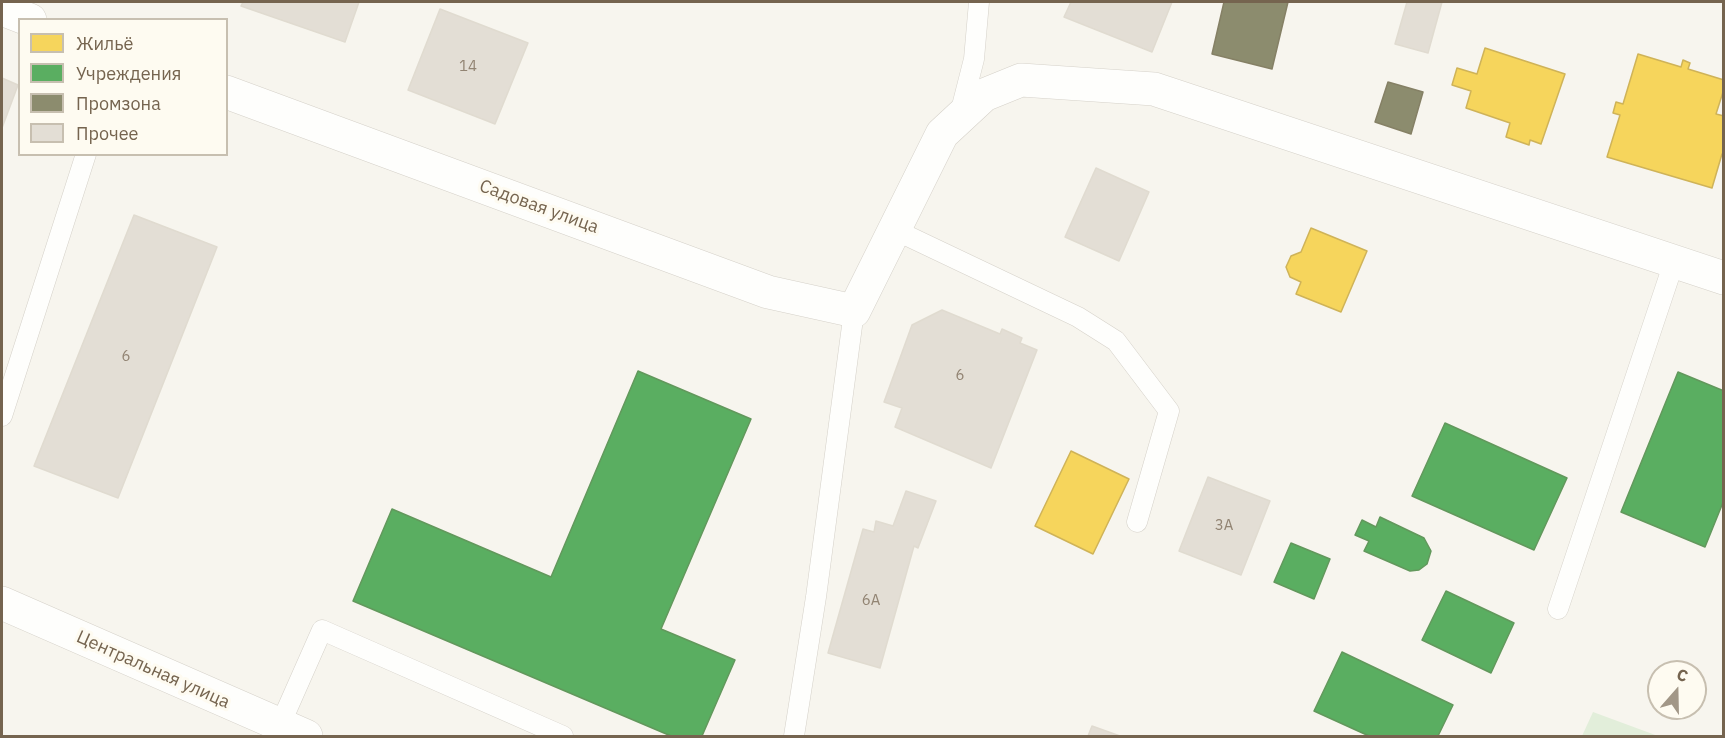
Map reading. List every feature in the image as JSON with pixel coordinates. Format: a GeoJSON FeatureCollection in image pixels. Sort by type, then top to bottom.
{"type":"FeatureCollection","features":[{"type":"Feature","properties":{"kind":"street"},"geometry":{"type":"LineString","coordinates":[[2,9],[25,18]]}},
{"type":"Feature","properties":{"kind":"street"},"geometry":{"type":"LineString","coordinates":[[854,311],[942,134],[984,94],[1021,80],[1154,88],[1724,278]]}},
{"type":"Feature","properties":{"kind":"street","name":"Садовая улица"},"geometry":{"type":"LineString","coordinates":[[228,93],[768,292],[854,311]]}},
{"type":"Feature","properties":{"kind":"street","name":"Центральная улица"},"geometry":{"type":"LineString","coordinates":[[2,603],[293,731]]}},
{"type":"Feature","properties":{"kind":"lane"},"geometry":{"type":"LineString","coordinates":[[960,117],[974,59],[979,2]]}},
{"type":"Feature","properties":{"kind":"lane"},"geometry":{"type":"LineString","coordinates":[[2,416],[85,156]]}},
{"type":"Feature","properties":{"kind":"lane"},"geometry":{"type":"LineString","coordinates":[[895,230],[1078,316],[1116,341],[1169,411],[1137,522]]}},
{"type":"Feature","properties":{"kind":"lane"},"geometry":{"type":"LineString","coordinates":[[1558,609],[1674,262]]}},
{"type":"Feature","properties":{"kind":"lane"},"geometry":{"type":"LineString","coordinates":[[794,736],[816,597],[854,311]]}},
{"type":"Feature","properties":{"kind":"lane"},"geometry":{"type":"LineString","coordinates":[[293,731],[322,630],[563,736]]}},
{"type":"Feature","properties":{"kind":"green space"},"geometry":{"type":"Polygon","coordinates":[[[1593,712],[1658,736],[1582,736],[1593,712]]]}},
{"type":"Feature","properties":{"kind":"building: Жильё"},"geometry":{"type":"Polygon","coordinates":[[[1485,48],[1565,74],[1541,144],[1530,140],[1529,145],[1506,137],[1510,123],[1466,108],[1471,91],[1452,85],[1457,68],[1477,74],[1485,48]]]}},
{"type":"Feature","properties":{"kind":"building: Жильё"},"geometry":{"type":"Polygon","coordinates":[[[1638,54],[1681,67],[1683,60],[1690,63],[1688,69],[1724,80],[1724,89],[1716,114],[1724,116],[1724,155],[1722,154],[1712,188],[1607,157],[1620,115],[1613,113],[1616,102],[1623,104],[1638,54]]]}},
{"type":"Feature","properties":{"kind":"building: Жильё"},"geometry":{"type":"Polygon","coordinates":[[[1311,228],[1367,251],[1341,312],[1296,294],[1301,282],[1290,277],[1286,267],[1291,256],[1301,252],[1311,228]]]}},
{"type":"Feature","properties":{"kind":"building: Жильё"},"geometry":{"type":"Polygon","coordinates":[[[1071,451],[1129,479],[1093,554],[1035,526],[1071,451]]]}},
{"type":"Feature","properties":{"kind":"building: Учреждения"},"geometry":{"type":"Polygon","coordinates":[[[638,371],[751,419],[661,629],[735,660],[702,736],[671,736],[353,601],[392,509],[551,577],[638,371]]]}},
{"type":"Feature","properties":{"kind":"building: Учреждения"},"geometry":{"type":"Polygon","coordinates":[[[1678,372],[1724,391],[1724,500],[1705,547],[1621,512],[1678,372]]]}},
{"type":"Feature","properties":{"kind":"building: Учреждения"},"geometry":{"type":"Polygon","coordinates":[[[1445,423],[1567,478],[1534,550],[1412,496],[1445,423]]]}},
{"type":"Feature","properties":{"kind":"building: Учреждения"},"geometry":{"type":"Polygon","coordinates":[[[1380,517],[1424,538],[1431,551],[1427,564],[1419,570],[1410,571],[1364,551],[1369,541],[1355,535],[1362,520],[1376,527],[1380,517]]]}},
{"type":"Feature","properties":{"kind":"building: Учреждения"},"geometry":{"type":"Polygon","coordinates":[[[1291,543],[1330,559],[1314,599],[1274,582],[1291,543]]]}},
{"type":"Feature","properties":{"kind":"building: Учреждения"},"geometry":{"type":"Polygon","coordinates":[[[1446,591],[1514,623],[1491,673],[1422,640],[1446,591]]]}},
{"type":"Feature","properties":{"kind":"building: Учреждения"},"geometry":{"type":"Polygon","coordinates":[[[1342,652],[1453,705],[1438,736],[1369,736],[1314,711],[1342,652]]]}},
{"type":"Feature","properties":{"kind":"building: Промзона"},"geometry":{"type":"Polygon","coordinates":[[[1224,2],[1288,2],[1272,69],[1212,54],[1224,2]]]}},
{"type":"Feature","properties":{"kind":"building: Промзона"},"geometry":{"type":"Polygon","coordinates":[[[1388,82],[1423,92],[1411,134],[1375,122],[1388,82]]]}},
{"type":"Feature","properties":{"kind":"building: Прочее"},"geometry":{"type":"Polygon","coordinates":[[[243,2],[359,2],[345,42],[241,6],[243,2]]]}},
{"type":"Feature","properties":{"kind":"building: Прочее"},"geometry":{"type":"Polygon","coordinates":[[[1071,2],[1172,2],[1152,52],[1064,17],[1071,2]]]}},
{"type":"Feature","properties":{"kind":"building: Прочее"},"geometry":{"type":"Polygon","coordinates":[[[1407,2],[1442,2],[1428,53],[1395,44],[1407,2]]]}},
{"type":"Feature","properties":{"kind":"building: Прочее"},"geometry":{"type":"Polygon","coordinates":[[[440,9],[528,43],[495,124],[408,90],[440,9]]]}},
{"type":"Feature","properties":{"kind":"building: Прочее"},"geometry":{"type":"Polygon","coordinates":[[[2,78],[18,85],[2,128],[2,78]]]}},
{"type":"Feature","properties":{"kind":"building: Прочее"},"geometry":{"type":"Polygon","coordinates":[[[1096,168],[1149,192],[1119,261],[1065,237],[1096,168]]]}},
{"type":"Feature","properties":{"kind":"building: Прочее"},"geometry":{"type":"Polygon","coordinates":[[[134,215],[217,247],[118,498],[34,466],[134,215]]]}},
{"type":"Feature","properties":{"kind":"building: Прочее"},"geometry":{"type":"Polygon","coordinates":[[[942,310],[1000,334],[1002,329],[1022,338],[1020,343],[1037,350],[991,468],[895,427],[902,408],[884,402],[912,325],[942,310]]]}},
{"type":"Feature","properties":{"kind":"building: Прочее"},"geometry":{"type":"Polygon","coordinates":[[[1208,477],[1270,501],[1241,575],[1179,551],[1208,477]]]}},
{"type":"Feature","properties":{"kind":"building: Прочее"},"geometry":{"type":"Polygon","coordinates":[[[906,491],[936,501],[918,548],[914,546],[880,668],[828,653],[863,529],[874,532],[876,521],[893,526],[906,491]]]}},
{"type":"Feature","properties":{"kind":"building: Прочее"},"geometry":{"type":"Polygon","coordinates":[[[1092,726],[1120,736],[1088,736],[1092,726]]]}}]}
